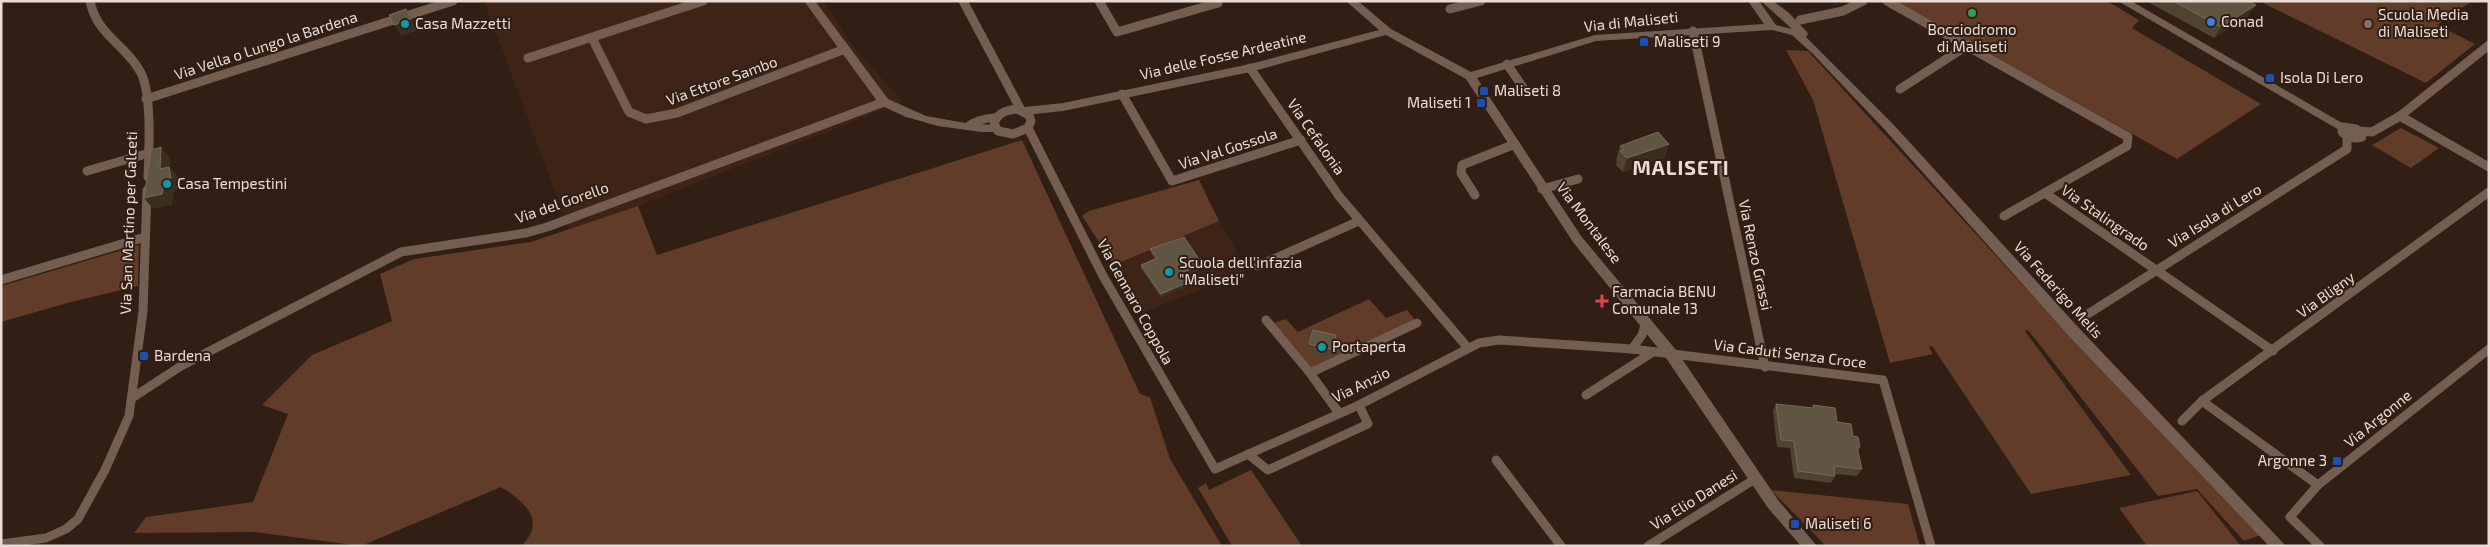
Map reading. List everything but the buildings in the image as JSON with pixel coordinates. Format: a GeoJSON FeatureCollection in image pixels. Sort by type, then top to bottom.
{"type":"FeatureCollection","features":[{"type":"Feature","properties":{"kind":"street","name":"Via San Martino per Galceti"},"geometry":{"type":"LineString","coordinates":[[1,544],[46,538],[66,529],[78,519],[105,470],[125,425],[132,398],[143,311],[149,153],[146,99],[142,74],[126,54],[103,33],[91,11],[90,1]]}},
{"type":"Feature","properties":{"kind":"street","name":"Via Vella o Lungo la Bardena"},"geometry":{"type":"LineString","coordinates":[[146,99],[453,1]]}},
{"type":"Feature","properties":{"kind":"street"},"geometry":{"type":"LineString","coordinates":[[528,58],[703,1]]}},
{"type":"Feature","properties":{"kind":"street"},"geometry":{"type":"LineString","coordinates":[[810,1],[884,102],[900,112],[920,119],[957,125],[997,120],[1007,110],[1026,117]]}},
{"type":"Feature","properties":{"kind":"street"},"geometry":{"type":"LineString","coordinates":[[964,1],[1009,90],[1026,117]]}},
{"type":"Feature","properties":{"kind":"street"},"geometry":{"type":"LineString","coordinates":[[1099,1],[1117,32],[1218,3]]}},
{"type":"Feature","properties":{"kind":"street","name":"Via Montalese"},"geometry":{"type":"LineString","coordinates":[[1351,1],[1388,31],[1470,76],[1542,189],[1577,239],[1671,354],[1755,480],[1785,519],[1810,546]]}},
{"type":"Feature","properties":{"kind":"street"},"geometry":{"type":"LineString","coordinates":[[1450,9],[1482,1]]}},
{"type":"Feature","properties":{"kind":"street","name":"Via Federigo Melis"},"geometry":{"type":"LineString","coordinates":[[1752,1],[1773,26],[1796,33],[1817,52],[1889,127],[2073,331],[2279,546]]}},
{"type":"Feature","properties":{"kind":"street","name":"Via Federigo Melis"},"geometry":{"type":"LineString","coordinates":[[1766,1],[1795,20],[1817,52]]}},
{"type":"Feature","properties":{"kind":"street"},"geometry":{"type":"LineString","coordinates":[[1773,26],[1788,26],[1795,20],[1843,11],[1863,1]]}},
{"type":"Feature","properties":{"kind":"street"},"geometry":{"type":"LineString","coordinates":[[1887,1],[2128,137],[2129,142],[2126,146],[2004,216]]}},
{"type":"Feature","properties":{"kind":"street"},"geometry":{"type":"LineString","coordinates":[[2123,1],[2345,132],[2350,127],[2359,131],[2372,132],[2400,116],[2489,46]]}},
{"type":"Feature","properties":{"kind":"street","name":"Via di Maliseti"},"geometry":{"type":"LineString","coordinates":[[1470,76],[1595,38],[1773,26]]}},
{"type":"Feature","properties":{"kind":"street","name":"Via delle Fosse Ardeatine"},"geometry":{"type":"LineString","coordinates":[[1026,117],[1122,94],[1250,68],[1388,31]]}},
{"type":"Feature","properties":{"kind":"street","name":"Via Renzo Grassi"},"geometry":{"type":"LineString","coordinates":[[1693,31],[1766,367]]}},
{"type":"Feature","properties":{"kind":"street","name":"Via Ettore Sambo"},"geometry":{"type":"LineString","coordinates":[[592,38],[628,112],[646,119],[677,113],[845,49]]}},
{"type":"Feature","properties":{"kind":"street"},"geometry":{"type":"LineString","coordinates":[[1900,89],[1968,45]]}},
{"type":"Feature","properties":{"kind":"street"},"geometry":{"type":"LineString","coordinates":[[1507,64],[1526,92]]}},
{"type":"Feature","properties":{"kind":"street","name":"Via Cefalonia"},"geometry":{"type":"LineString","coordinates":[[1250,68],[1360,221],[1467,347]]}},
{"type":"Feature","properties":{"kind":"street"},"geometry":{"type":"LineString","coordinates":[[997,120],[1009,90]]}},
{"type":"Feature","properties":{"kind":"street","name":"Via Val Gossola"},"geometry":{"type":"LineString","coordinates":[[1122,94],[1172,181],[1301,140]]}},
{"type":"Feature","properties":{"kind":"street","name":"Via del Gorello"},"geometry":{"type":"LineString","coordinates":[[132,398],[181,366],[256,329],[401,252],[526,233],[547,227],[884,102]]}},
{"type":"Feature","properties":{"kind":"street"},"geometry":{"type":"LineString","coordinates":[[2400,116],[2489,167]]}},
{"type":"Feature","properties":{"kind":"street"},"geometry":{"type":"LineString","coordinates":[[1018,133],[1026,117]]}},
{"type":"Feature","properties":{"kind":"street","name":"Via Gennaro Coppola"},"geometry":{"type":"LineString","coordinates":[[1026,117],[1038,146],[1103,276],[1215,469]]}},
{"type":"Feature","properties":{"kind":"street"},"geometry":{"type":"LineString","coordinates":[[997,120],[1007,134],[1018,133],[1038,146]]}},
{"type":"Feature","properties":{"kind":"street","name":"Via Isola di Lero"},"geometry":{"type":"LineString","coordinates":[[2088,314],[2347,149],[2345,132]]}},
{"type":"Feature","properties":{"kind":"street"},"geometry":{"type":"LineString","coordinates":[[1475,195],[1461,173],[1462,165],[1515,144]]}},
{"type":"Feature","properties":{"kind":"street"},"geometry":{"type":"LineString","coordinates":[[87,171],[149,153]]}},
{"type":"Feature","properties":{"kind":"street"},"geometry":{"type":"LineString","coordinates":[[1542,189],[1578,179]]}},
{"type":"Feature","properties":{"kind":"street","name":"Via Bligny"},"geometry":{"type":"LineString","coordinates":[[2182,422],[2202,401],[2489,192]]}},
{"type":"Feature","properties":{"kind":"street","name":"Via Stalingrado"},"geometry":{"type":"LineString","coordinates":[[2045,193],[2273,351]]}},
{"type":"Feature","properties":{"kind":"street"},"geometry":{"type":"LineString","coordinates":[[1258,266],[1360,221]]}},
{"type":"Feature","properties":{"kind":"street"},"geometry":{"type":"LineString","coordinates":[[1,280],[145,238]]}},
{"type":"Feature","properties":{"kind":"street"},"geometry":{"type":"LineString","coordinates":[[1266,320],[1310,373],[1339,413]]}},
{"type":"Feature","properties":{"kind":"street"},"geometry":{"type":"LineString","coordinates":[[1632,349],[1642,335],[1646,322]]}},
{"type":"Feature","properties":{"kind":"street"},"geometry":{"type":"LineString","coordinates":[[1310,373],[1417,323]]}},
{"type":"Feature","properties":{"kind":"street","name":"Via Anzio"},"geometry":{"type":"LineString","coordinates":[[1215,469],[1358,405],[1467,347],[1479,343],[1499,340],[1632,349],[1671,354]]}},
{"type":"Feature","properties":{"kind":"street","name":"Via Argonne"},"geometry":{"type":"LineString","coordinates":[[2320,546],[2290,517],[2318,485],[2489,349]]}},
{"type":"Feature","properties":{"kind":"street"},"geometry":{"type":"LineString","coordinates":[[1586,395],[1642,361],[1652,352]]}},
{"type":"Feature","properties":{"kind":"street","name":"Via Caduti Senza Croce"},"geometry":{"type":"LineString","coordinates":[[1671,354],[1883,380],[1931,546]]}},
{"type":"Feature","properties":{"kind":"street"},"geometry":{"type":"LineString","coordinates":[[2202,401],[2318,485]]}},
{"type":"Feature","properties":{"kind":"street"},"geometry":{"type":"LineString","coordinates":[[1248,454],[1268,470],[1368,424],[1358,405]]}},
{"type":"Feature","properties":{"kind":"street"},"geometry":{"type":"LineString","coordinates":[[1496,460],[1561,546]]}},
{"type":"Feature","properties":{"kind":"street","name":"Via Elio Danesi"},"geometry":{"type":"LineString","coordinates":[[1648,546],[1755,480]]}},
{"type":"Feature","properties":{"kind":"shaded area"},"geometry":{"type":"Polygon","coordinates":[[[484,1],[823,1],[856,50],[903,102],[638,206],[569,229],[484,1]]]}},
{"type":"Feature","properties":{"kind":"shaded area"},"geometry":{"type":"Polygon","coordinates":[[[1895,1],[2107,1],[2139,20],[2132,28],[2261,104],[2177,159],[1895,1]]]}},
{"type":"Feature","properties":{"kind":"shaded area","name":"Scuola Media di Maliseti"},"geometry":{"type":"Polygon","coordinates":[[[2259,1],[2472,1],[2437,25],[2475,44],[2426,83],[2259,1]]]}},
{"type":"Feature","properties":{"kind":"shaded area"},"geometry":{"type":"Polygon","coordinates":[[[1786,50],[1808,51],[2054,319],[2261,535],[2244,541],[2197,489],[2158,496],[2028,330],[2025,331],[2131,475],[2031,494],[1932,346],[1929,347],[1933,354],[1890,363],[1813,100],[1786,50]]]}},
{"type":"Feature","properties":{"kind":"shaded area"},"geometry":{"type":"Polygon","coordinates":[[[2401,128],[2439,148],[2411,168],[2372,145],[2401,128]]]}},
{"type":"Feature","properties":{"kind":"shaded area"},"geometry":{"type":"Polygon","coordinates":[[[1022,140],[1140,394],[1150,397],[1170,459],[1222,546],[521,546],[529,537],[532,520],[524,505],[501,487],[361,546],[254,532],[134,533],[146,517],[253,502],[288,414],[262,405],[312,355],[392,321],[380,274],[414,259],[531,242],[638,206],[657,255],[1022,140]]]}},
{"type":"Feature","properties":{"kind":"shaded area"},"geometry":{"type":"Polygon","coordinates":[[[1199,180],[1219,221],[1114,265],[1082,216],[1089,211],[1199,180]]]}},
{"type":"Feature","properties":{"kind":"shaded area"},"geometry":{"type":"Polygon","coordinates":[[[1219,221],[1248,271],[1142,313],[1114,265],[1219,221]]]}},
{"type":"Feature","properties":{"kind":"shaded area"},"geometry":{"type":"Polygon","coordinates":[[[139,245],[138,286],[71,302],[1,322],[1,286],[139,245]]]}},
{"type":"Feature","properties":{"kind":"shaded area"},"geometry":{"type":"Polygon","coordinates":[[[1369,299],[1386,318],[1407,310],[1415,320],[1312,369],[1273,323],[1286,319],[1298,332],[1369,299]]]}},
{"type":"Feature","properties":{"kind":"shaded area"},"geometry":{"type":"Polygon","coordinates":[[[1251,470],[1302,546],[1232,546],[1198,488],[1206,483],[1209,490],[1251,470]]]}},
{"type":"Feature","properties":{"kind":"shaded area"},"geometry":{"type":"Polygon","coordinates":[[[1771,490],[1908,504],[1920,546],[1826,546],[1771,490]]]}},
{"type":"Feature","properties":{"kind":"shaded area"},"geometry":{"type":"Polygon","coordinates":[[[2197,491],[2241,546],[2147,546],[2119,508],[2197,491]]]}},
{"type":"Feature","properties":{"kind":"place","name":"Bocciodromo di Maliseti"},"geometry":{"type":"Point","coordinates":[1972,13]}},
{"type":"Feature","properties":{"kind":"place","name":"Conad"},"geometry":{"type":"Point","coordinates":[2211,22]}},
{"type":"Feature","properties":{"kind":"place","name":"Casa Mazzetti"},"geometry":{"type":"Point","coordinates":[405,24]}},
{"type":"Feature","properties":{"kind":"place","name":"Scuola Media di Maliseti"},"geometry":{"type":"Point","coordinates":[2368,24]}},
{"type":"Feature","properties":{"kind":"place","name":"Maliseti 9"},"geometry":{"type":"Point","coordinates":[1644,42]}},
{"type":"Feature","properties":{"kind":"place","name":"Isola Di Lero"},"geometry":{"type":"Point","coordinates":[2270,78]}},
{"type":"Feature","properties":{"kind":"place","name":"Maliseti 8"},"geometry":{"type":"Point","coordinates":[1484,91]}},
{"type":"Feature","properties":{"kind":"place","name":"Maliseti 1"},"geometry":{"type":"Point","coordinates":[1481,103]}},
{"type":"Feature","properties":{"kind":"place","name":"Casa Tempestini"},"geometry":{"type":"Point","coordinates":[167,184]}},
{"type":"Feature","properties":{"kind":"place","name":"Scuola dell'infazia \"Maliseti\""},"geometry":{"type":"Point","coordinates":[1169,272]}},
{"type":"Feature","properties":{"kind":"place","name":"Farmacia BENU Comunale 13"},"geometry":{"type":"Point","coordinates":[1602,301]}},
{"type":"Feature","properties":{"kind":"place","name":"Portaperta"},"geometry":{"type":"Point","coordinates":[1322,347]}},
{"type":"Feature","properties":{"kind":"place","name":"Bardena"},"geometry":{"type":"Point","coordinates":[144,356]}},
{"type":"Feature","properties":{"kind":"place","name":"Argonne 3"},"geometry":{"type":"Point","coordinates":[2337,461]}},
{"type":"Feature","properties":{"kind":"place","name":"Maliseti 6"},"geometry":{"type":"Point","coordinates":[1795,524]}},
{"type":"Feature","properties":{"kind":"district","name":"MALISETI"},"geometry":{"type":"Point","coordinates":[1681,168]}}]}
